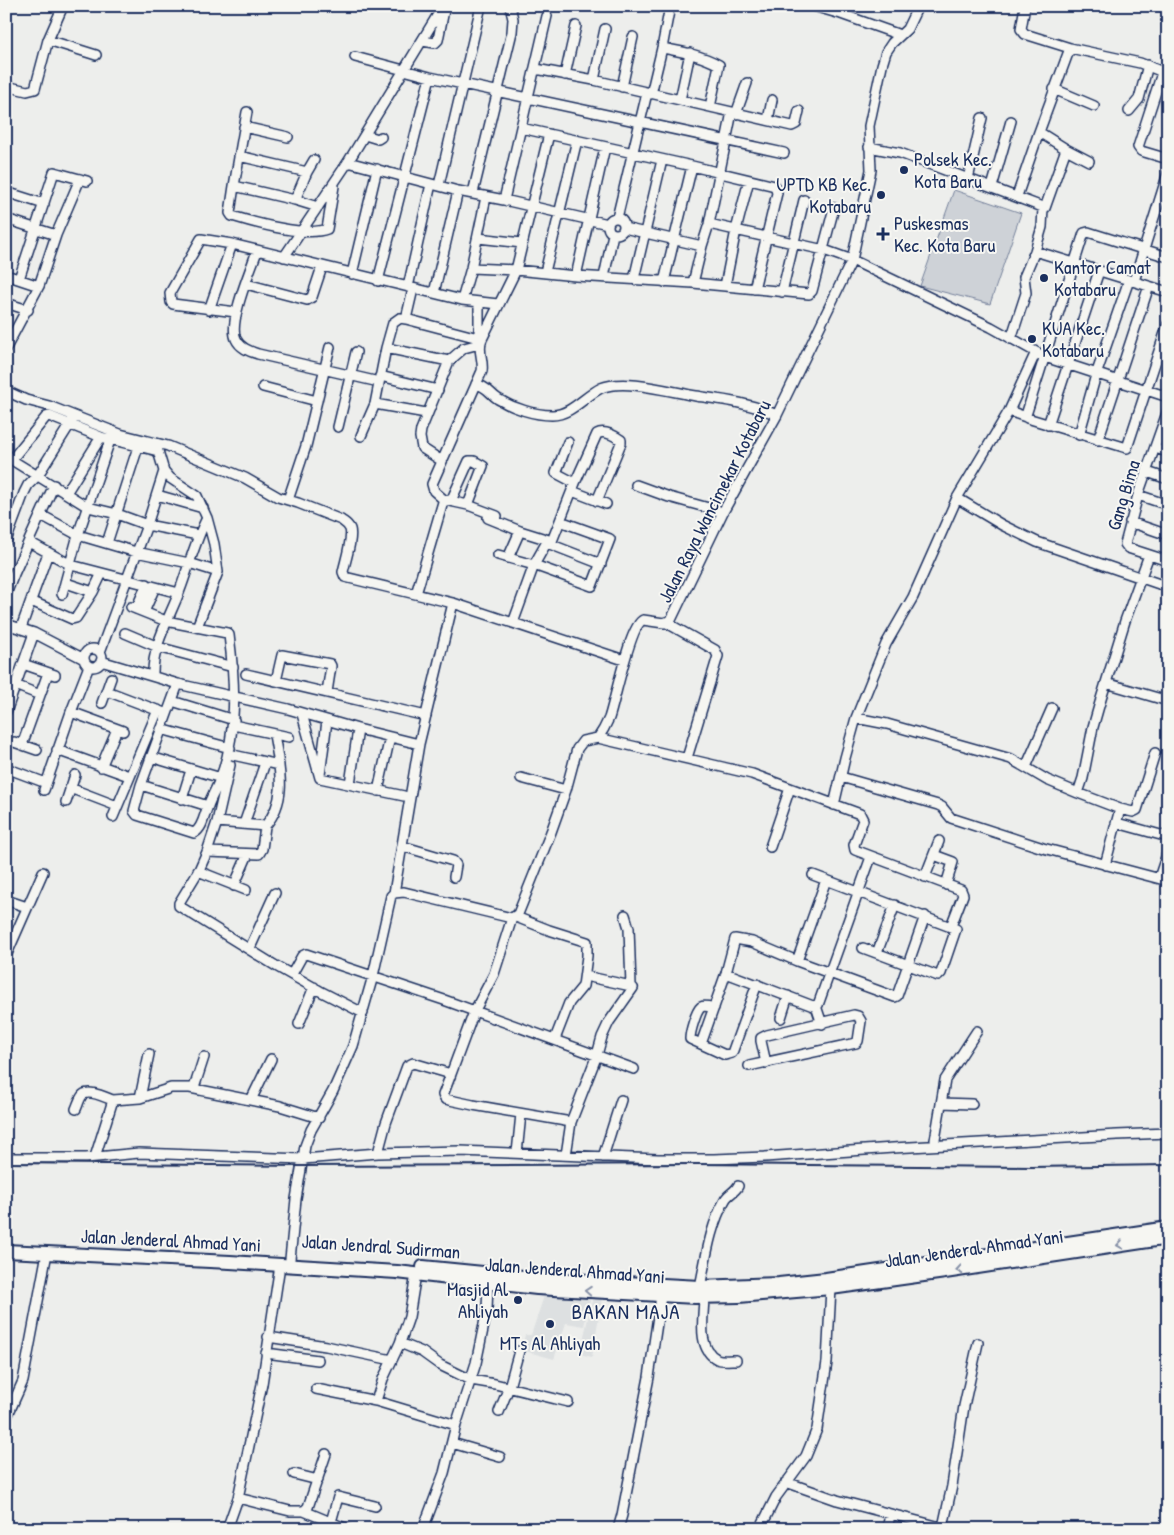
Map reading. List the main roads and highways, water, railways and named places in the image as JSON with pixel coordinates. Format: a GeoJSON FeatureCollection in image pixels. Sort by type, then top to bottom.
{"type":"FeatureCollection","features":[{"type":"Feature","properties":{"kind":"highway","name":"Jalan Jendral Sudirman"},"geometry":{"type":"LineString","coordinates":[[6,1246],[456,1270],[702,1292],[826,1279],[1168,1228]]}},
{"type":"Feature","properties":{"kind":"highway","name":"Jalan Jenderal Ahmad Yani"},"geometry":{"type":"LineString","coordinates":[[6,1251],[285,1262],[416,1274],[488,1283],[661,1296],[702,1292],[739,1296],[830,1288],[1168,1238]]}},
{"type":"Feature","properties":{"kind":"railway"},"geometry":{"type":"LineString","coordinates":[[6,1163],[302,1166],[698,1164],[1031,1167],[1168,1165]]}},
{"type":"Feature","properties":{"kind":"place","name":"Polsek Kec. Kota Baru"},"geometry":{"type":"Point","coordinates":[904,170]}},
{"type":"Feature","properties":{"kind":"place","name":"UPTD KB Kec. Kotabaru"},"geometry":{"type":"Point","coordinates":[881,195]}},
{"type":"Feature","properties":{"kind":"place","name":"Puskesmas Kec. Kota Baru"},"geometry":{"type":"Point","coordinates":[883,234]}},
{"type":"Feature","properties":{"kind":"place","name":"Kantor Camat Kotabaru"},"geometry":{"type":"Point","coordinates":[1044,278]}},
{"type":"Feature","properties":{"kind":"place","name":"KUA Kec. Kotabaru"},"geometry":{"type":"Point","coordinates":[1032,339]}},
{"type":"Feature","properties":{"kind":"place","name":"Masjid Al Ahliyah"},"geometry":{"type":"Point","coordinates":[518,1300]}},
{"type":"Feature","properties":{"kind":"place","name":"MTs Al Ahliyah"},"geometry":{"type":"Point","coordinates":[550,1324]}},
{"type":"Feature","properties":{"kind":"district","name":"BAKAN MAJA"},"geometry":{"type":"Point","coordinates":[626,1311]}}]}
